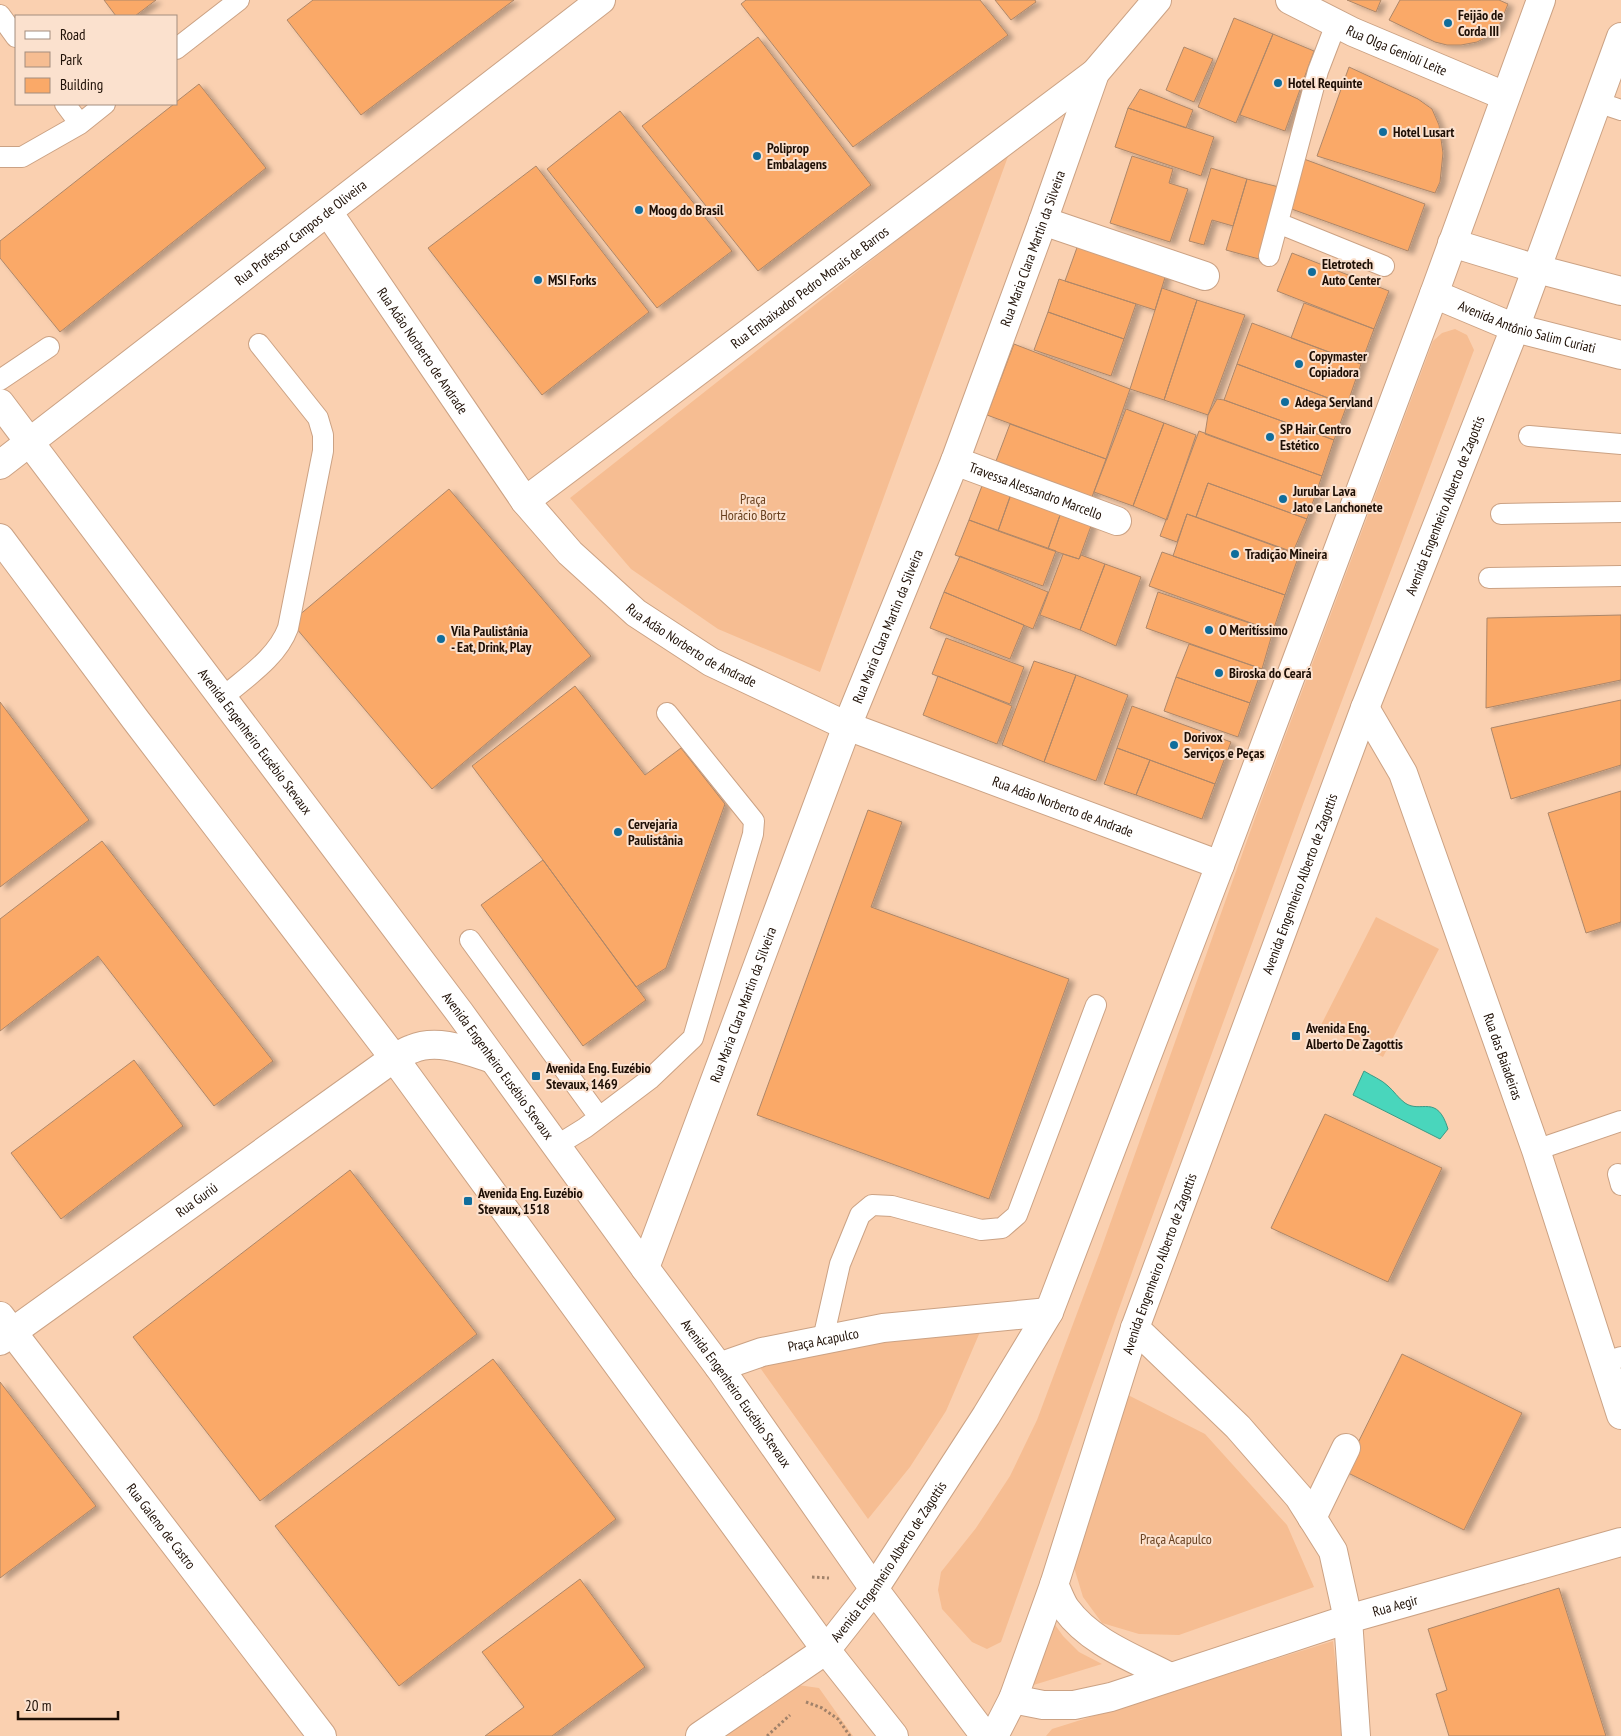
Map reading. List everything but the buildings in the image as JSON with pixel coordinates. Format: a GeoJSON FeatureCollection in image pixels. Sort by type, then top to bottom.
{"type":"FeatureCollection","features":[{"type":"Feature","properties":{"kind":"street","name":"Rua Professor Campos de Oliveira"},"geometry":{"type":"LineString","coordinates":[[0,466],[601,0]]}},
{"type":"Feature","properties":{"kind":"street","name":"Rua Maria Clara Martin da Silveira"},"geometry":{"type":"LineString","coordinates":[[645,1268],[847,726],[955,461],[1095,73],[1157,0]]}},
{"type":"Feature","properties":{"kind":"street","name":"Rua Olga Genioli Leite"},"geometry":{"type":"LineString","coordinates":[[1290,0],[1353,32],[1505,96]]}},
{"type":"Feature","properties":{"kind":"street","name":"Avenida Engenheiro Alberto de Zagottis"},"geometry":{"type":"LineString","coordinates":[[700,1736],[826,1650],[874,1589],[986,1416],[1049,1312],[1220,865],[1434,294],[1541,0]]}},
{"type":"Feature","properties":{"kind":"street","name":"Avenida Engenheiro Alberto de Zagottis"},"geometry":{"type":"LineString","coordinates":[[994,1736],[1013,1699],[1054,1584],[1135,1328],[1365,708],[1537,269],[1609,106],[1621,37]]}},
{"type":"Feature","properties":{"kind":"street","name":"Rua Embaixador Pedro Morais de Barros"},"geometry":{"type":"LineString","coordinates":[[525,501],[1095,73]]}},
{"type":"Feature","properties":{"kind":"street","name":"Rua Adão Norberto de Andrade"},"geometry":{"type":"LineString","coordinates":[[328,212],[525,501],[570,553],[636,613],[711,662],[847,726],[1220,865]]}},
{"type":"Feature","properties":{"kind":"street"},"geometry":{"type":"LineString","coordinates":[[1043,221],[1205,276]]}},
{"type":"Feature","properties":{"kind":"street"},"geometry":{"type":"LineString","coordinates":[[1452,243],[1537,269],[1621,291]]}},
{"type":"Feature","properties":{"kind":"street","name":"Avenida Antônio Salim Curiati"},"geometry":{"type":"LineString","coordinates":[[1434,294],[1515,328],[1621,356]]}},
{"type":"Feature","properties":{"kind":"street","name":"Avenida Engenheiro Eusébio Stevaux"},"geometry":{"type":"LineString","coordinates":[[0,403],[493,1059],[719,1367],[874,1589],[985,1736]]}},
{"type":"Feature","properties":{"kind":"street","name":"Travessa Alessandro Marcello"},"geometry":{"type":"LineString","coordinates":[[955,461],[1117,521]]}},
{"type":"Feature","properties":{"kind":"street"},"geometry":{"type":"LineString","coordinates":[[0,538],[135,719],[394,1058],[826,1650],[894,1736]]}},
{"type":"Feature","properties":{"kind":"street","name":"Rua das Baiadeiras"},"geometry":{"type":"LineString","coordinates":[[1365,708],[1403,773],[1612,1359],[1621,1415]]}},
{"type":"Feature","properties":{"kind":"street","name":"Rua Guriú"},"geometry":{"type":"LineString","coordinates":[[4,1330],[394,1058],[413,1048],[431,1045],[456,1047],[493,1059]]}},
{"type":"Feature","properties":{"kind":"street","name":"Praça Acapulco"},"geometry":{"type":"LineString","coordinates":[[719,1367],[762,1352],[884,1328],[1049,1312]]}},
{"type":"Feature","properties":{"kind":"street"},"geometry":{"type":"LineString","coordinates":[[1135,1328],[1238,1427],[1299,1497],[1333,1550],[1348,1619],[1356,1736]]}},
{"type":"Feature","properties":{"kind":"street","name":"Rua Galeno de Castro"},"geometry":{"type":"LineString","coordinates":[[4,1330],[322,1736]]}},
{"type":"Feature","properties":{"kind":"street"},"geometry":{"type":"LineString","coordinates":[[1312,1518],[1346,1448]]}},
{"type":"Feature","properties":{"kind":"street","name":"Rua Aegir"},"geometry":{"type":"LineString","coordinates":[[1013,1699],[1043,1706],[1074,1705],[1111,1697],[1348,1619],[1621,1542]]}},
{"type":"Feature","properties":{"kind":"street"},"geometry":{"type":"LineString","coordinates":[[1054,1584],[1066,1608],[1087,1630],[1101,1641],[1170,1677]]}},
{"type":"Feature","properties":{"kind":"lane"},"geometry":{"type":"LineString","coordinates":[[178,47],[239,0]]}},
{"type":"Feature","properties":{"kind":"lane"},"geometry":{"type":"LineString","coordinates":[[0,14],[15,36]]}},
{"type":"Feature","properties":{"kind":"lane"},"geometry":{"type":"LineString","coordinates":[[1269,256],[1318,71],[1336,24]]}},
{"type":"Feature","properties":{"kind":"lane"},"geometry":{"type":"LineString","coordinates":[[66,105],[80,124]]}},
{"type":"Feature","properties":{"kind":"lane"},"geometry":{"type":"LineString","coordinates":[[0,157],[22,157],[80,124],[104,105]]}},
{"type":"Feature","properties":{"kind":"lane"},"geometry":{"type":"LineString","coordinates":[[1278,223],[1384,266]]}},
{"type":"Feature","properties":{"kind":"lane"},"geometry":{"type":"LineString","coordinates":[[222,698],[266,660],[286,635],[323,451],[323,436],[318,418],[259,344]]}},
{"type":"Feature","properties":{"kind":"lane"},"geometry":{"type":"LineString","coordinates":[[0,380],[49,347]]}},
{"type":"Feature","properties":{"kind":"lane"},"geometry":{"type":"LineString","coordinates":[[1529,436],[1621,444]]}},
{"type":"Feature","properties":{"kind":"lane"},"geometry":{"type":"LineString","coordinates":[[1501,514],[1621,512]]}},
{"type":"Feature","properties":{"kind":"lane"},"geometry":{"type":"LineString","coordinates":[[1489,578],[1621,576]]}},
{"type":"Feature","properties":{"kind":"lane"},"geometry":{"type":"LineString","coordinates":[[556,1146],[650,1079],[693,1038],[753,834],[754,821],[667,713]]}},
{"type":"Feature","properties":{"kind":"lane"},"geometry":{"type":"LineString","coordinates":[[470,940],[599,1117]]}},
{"type":"Feature","properties":{"kind":"lane"},"geometry":{"type":"LineString","coordinates":[[823,1339],[840,1264],[860,1215],[872,1205],[892,1206],[981,1230],[1002,1228],[1017,1215],[1096,1005]]}},
{"type":"Feature","properties":{"kind":"lane"},"geometry":{"type":"LineString","coordinates":[[1536,1150],[1621,1121]]}},
{"type":"Feature","properties":{"kind":"path"},"geometry":{"type":"LineString","coordinates":[[799,1707],[805,1702],[822,1708],[838,1719],[850,1736]]}},
{"type":"Feature","properties":{"kind":"path"},"geometry":{"type":"LineString","coordinates":[[766,1736],[792,1713]]}},
{"type":"Feature","properties":{"kind":"green space","name":"Praça Horácio Bortz"},"geometry":{"type":"Polygon","coordinates":[[[1010,151],[820,672],[718,629],[631,569],[570,498],[1010,151]]]}},
{"type":"Feature","properties":{"kind":"green space"},"geometry":{"type":"Polygon","coordinates":[[[1455,329],[1467,335],[1474,350],[1303,804],[1137,1258],[1001,1642],[987,1649],[972,1642],[942,1609],[938,1590],[941,1572],[976,1528],[1010,1476],[1037,1420],[1100,1252],[1264,793],[1433,341],[1442,333],[1455,329]]]}},
{"type":"Feature","properties":{"kind":"green space"},"geometry":{"type":"Polygon","coordinates":[[[1376,917],[1439,949],[1383,1057],[1321,1025],[1376,917]]]}},
{"type":"Feature","properties":{"kind":"green space"},"geometry":{"type":"Polygon","coordinates":[[[980,1332],[946,1411],[910,1467],[868,1519],[756,1362],[871,1337],[980,1332]]]}},
{"type":"Feature","properties":{"kind":"green space","name":"Praça Acapulco"},"geometry":{"type":"Polygon","coordinates":[[[1128,1395],[1205,1434],[1287,1525],[1314,1587],[1179,1635],[1139,1634],[1102,1623],[1083,1597],[1073,1564],[1128,1395]]]}},
{"type":"Feature","properties":{"kind":"green space"},"geometry":{"type":"Polygon","coordinates":[[[1048,1615],[1063,1636],[1079,1652],[1102,1664],[1027,1687],[1048,1615]]]}},
{"type":"Feature","properties":{"kind":"green space"},"geometry":{"type":"Polygon","coordinates":[[[1333,1641],[1344,1736],[1046,1736],[1052,1729],[1333,1641]]]}},
{"type":"Feature","properties":{"kind":"green space"},"geometry":{"type":"Polygon","coordinates":[[[791,1684],[819,1688],[853,1736],[715,1736],[791,1684]]]}},
{"type":"Feature","properties":{"kind":"water"},"geometry":{"type":"Polygon","coordinates":[[[1364,1071],[1386,1084],[1405,1103],[1411,1106],[1434,1108],[1439,1111],[1448,1129],[1440,1139],[1353,1095],[1364,1071]]]}},
{"type":"Feature","properties":{"kind":"place","name":"Feijão de Corda III"},"geometry":{"type":"Point","coordinates":[1448,23]}},
{"type":"Feature","properties":{"kind":"place","name":"Hotel Requinte"},"geometry":{"type":"Point","coordinates":[1278,83]}},
{"type":"Feature","properties":{"kind":"place","name":"Hotel Lusart"},"geometry":{"type":"Point","coordinates":[1383,132]}},
{"type":"Feature","properties":{"kind":"place","name":"Poliprop Embalagens"},"geometry":{"type":"Point","coordinates":[757,156]}},
{"type":"Feature","properties":{"kind":"place","name":"Moog do Brasil"},"geometry":{"type":"Point","coordinates":[639,210]}},
{"type":"Feature","properties":{"kind":"place","name":"Eletrotech Auto Center"},"geometry":{"type":"Point","coordinates":[1312,272]}},
{"type":"Feature","properties":{"kind":"place","name":"MSI Forks"},"geometry":{"type":"Point","coordinates":[538,280]}},
{"type":"Feature","properties":{"kind":"place","name":"Copymaster Copiadora"},"geometry":{"type":"Point","coordinates":[1299,364]}},
{"type":"Feature","properties":{"kind":"place","name":"Adega Servland"},"geometry":{"type":"Point","coordinates":[1285,402]}},
{"type":"Feature","properties":{"kind":"place","name":"SP Hair Centro Estético"},"geometry":{"type":"Point","coordinates":[1270,437]}},
{"type":"Feature","properties":{"kind":"place","name":"Jurubar Lava Jato e Lanchonete"},"geometry":{"type":"Point","coordinates":[1283,499]}},
{"type":"Feature","properties":{"kind":"place","name":"Tradição Mineira"},"geometry":{"type":"Point","coordinates":[1235,554]}},
{"type":"Feature","properties":{"kind":"place","name":"O Meritíssimo"},"geometry":{"type":"Point","coordinates":[1209,630]}},
{"type":"Feature","properties":{"kind":"place","name":"Vila Paulistânia - Eat, Drink, Play"},"geometry":{"type":"Point","coordinates":[441,639]}},
{"type":"Feature","properties":{"kind":"place","name":"Biroska do Ceará"},"geometry":{"type":"Point","coordinates":[1219,673]}},
{"type":"Feature","properties":{"kind":"place","name":"Dorivox Serviços e Peças"},"geometry":{"type":"Point","coordinates":[1174,745]}},
{"type":"Feature","properties":{"kind":"place","name":"Cervejaria Paulistânia"},"geometry":{"type":"Point","coordinates":[618,832]}},
{"type":"Feature","properties":{"kind":"place","name":"Avenida Eng. Alberto De Zagottis"},"geometry":{"type":"Point","coordinates":[1296,1036]}},
{"type":"Feature","properties":{"kind":"place","name":"Avenida Eng. Euzébio Stevaux, 1469"},"geometry":{"type":"Point","coordinates":[536,1076]}},
{"type":"Feature","properties":{"kind":"place","name":"Avenida Eng. Euzébio Stevaux, 1518"},"geometry":{"type":"Point","coordinates":[468,1201]}}]}
